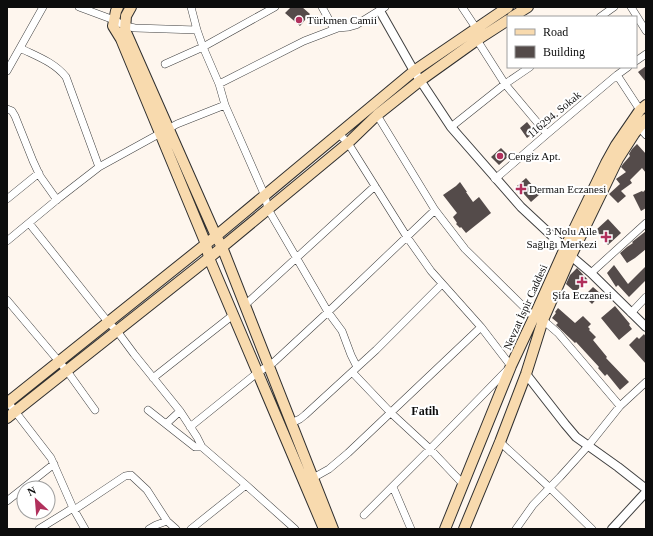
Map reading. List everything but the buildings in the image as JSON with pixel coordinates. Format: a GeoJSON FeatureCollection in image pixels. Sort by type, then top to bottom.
{"type":"FeatureCollection","features":[{"type":"Feature","properties":{"kind":"main road"},"geometry":{"type":"LineString","coordinates":[[118,7],[113,26],[121,39],[164,131],[222,247],[333,529]]}},
{"type":"Feature","properties":{"kind":"main road"},"geometry":{"type":"LineString","coordinates":[[131,7],[126,16],[125,30],[206,244],[209,258],[324,529]]}},
{"type":"Feature","properties":{"kind":"main road"},"geometry":{"type":"LineString","coordinates":[[7,402],[216,236],[414,70],[508,7]]}},
{"type":"Feature","properties":{"kind":"main road"},"geometry":{"type":"LineString","coordinates":[[514,16],[528,7]]}},
{"type":"Feature","properties":{"kind":"main road"},"geometry":{"type":"LineString","coordinates":[[7,418],[209,258],[348,142],[377,115],[421,80],[507,21]]}},
{"type":"Feature","properties":{"kind":"main road","name":"Nevzat İspir Caddesi"},"geometry":{"type":"LineString","coordinates":[[464,529],[526,374],[539,319],[565,248],[616,145],[643,115]]}},
{"type":"Feature","properties":{"kind":"main road","name":"Nevzat İspir Caddesi"},"geometry":{"type":"LineString","coordinates":[[445,529],[511,366],[539,319],[618,159],[643,115]]}},
{"type":"Feature","properties":{"kind":"street"},"geometry":{"type":"LineString","coordinates":[[7,71],[43,7]]}},
{"type":"Feature","properties":{"kind":"street"},"geometry":{"type":"LineString","coordinates":[[79,7],[114,20],[125,26],[135,28],[197,30]]}},
{"type":"Feature","properties":{"kind":"street"},"geometry":{"type":"LineString","coordinates":[[191,7],[197,30],[219,84],[225,105],[265,196],[268,209],[328,312],[342,331],[351,355],[354,370],[391,413],[430,449],[463,484]]}},
{"type":"Feature","properties":{"kind":"street"},"geometry":{"type":"LineString","coordinates":[[165,64],[203,47],[275,7]]}},
{"type":"Feature","properties":{"kind":"street"},"geometry":{"type":"LineString","coordinates":[[322,7],[334,29]]}},
{"type":"Feature","properties":{"kind":"street"},"geometry":{"type":"LineString","coordinates":[[462,7],[476,28],[477,40],[505,84],[547,134]]}},
{"type":"Feature","properties":{"kind":"street"},"geometry":{"type":"LineString","coordinates":[[601,16],[614,7]]}},
{"type":"Feature","properties":{"kind":"street"},"geometry":{"type":"LineString","coordinates":[[631,7],[637,16]]}},
{"type":"Feature","properties":{"kind":"street"},"geometry":{"type":"LineString","coordinates":[[219,84],[304,41],[334,29],[356,26],[382,9],[414,70],[451,127],[521,207],[646,327]]}},
{"type":"Feature","properties":{"kind":"street"},"geometry":{"type":"LineString","coordinates":[[637,17],[646,31]]}},
{"type":"Feature","properties":{"kind":"street"},"geometry":{"type":"LineString","coordinates":[[20,48],[53,64],[66,77],[99,167]]}},
{"type":"Feature","properties":{"kind":"street"},"geometry":{"type":"LineString","coordinates":[[637,60],[646,54]]}},
{"type":"Feature","properties":{"kind":"street"},"geometry":{"type":"LineString","coordinates":[[451,127],[505,84],[529,68]]}},
{"type":"Feature","properties":{"kind":"street","name":"116294. Sokak"},"geometry":{"type":"LineString","coordinates":[[495,179],[627,68]]}},
{"type":"Feature","properties":{"kind":"street"},"geometry":{"type":"LineString","coordinates":[[617,75],[643,115],[646,136]]}},
{"type":"Feature","properties":{"kind":"street"},"geometry":{"type":"LineString","coordinates":[[7,241],[99,167],[177,124],[225,105]]}},
{"type":"Feature","properties":{"kind":"street"},"geometry":{"type":"LineString","coordinates":[[7,109],[12,111],[15,116],[38,173],[57,200]]}},
{"type":"Feature","properties":{"kind":"street"},"geometry":{"type":"LineString","coordinates":[[377,115],[435,210],[465,249],[539,319],[558,333],[620,406]]}},
{"type":"Feature","properties":{"kind":"street"},"geometry":{"type":"LineString","coordinates":[[339,134],[348,142],[431,271],[481,327],[511,366],[364,515]]}},
{"type":"Feature","properties":{"kind":"street"},"geometry":{"type":"LineString","coordinates":[[7,199],[38,173]]}},
{"type":"Feature","properties":{"kind":"street"},"geometry":{"type":"LineString","coordinates":[[245,305],[376,186]]}},
{"type":"Feature","properties":{"kind":"street"},"geometry":{"type":"LineString","coordinates":[[190,427],[274,362],[435,210]]}},
{"type":"Feature","properties":{"kind":"street"},"geometry":{"type":"LineString","coordinates":[[29,222],[180,411],[202,447],[295,529]]}},
{"type":"Feature","properties":{"kind":"street"},"geometry":{"type":"LineString","coordinates":[[591,273],[646,223]]}},
{"type":"Feature","properties":{"kind":"street"},"geometry":{"type":"LineString","coordinates":[[291,423],[300,419],[376,350],[442,284]]}},
{"type":"Feature","properties":{"kind":"street"},"geometry":{"type":"LineString","coordinates":[[631,313],[646,297]]}},
{"type":"Feature","properties":{"kind":"street"},"geometry":{"type":"LineString","coordinates":[[7,300],[67,371],[95,410]]}},
{"type":"Feature","properties":{"kind":"street"},"geometry":{"type":"LineString","coordinates":[[153,378],[233,315]]}},
{"type":"Feature","properties":{"kind":"street"},"geometry":{"type":"LineString","coordinates":[[313,478],[329,469],[344,457],[481,327]]}},
{"type":"Feature","properties":{"kind":"street"},"geometry":{"type":"LineString","coordinates":[[526,374],[576,437],[618,467],[646,491],[612,529]]}},
{"type":"Feature","properties":{"kind":"street"},"geometry":{"type":"LineString","coordinates":[[516,529],[533,505],[588,446],[620,406],[646,382]]}},
{"type":"Feature","properties":{"kind":"street"},"geometry":{"type":"LineString","coordinates":[[7,402],[48,452],[73,509],[85,529]]}},
{"type":"Feature","properties":{"kind":"street"},"geometry":{"type":"LineString","coordinates":[[148,410],[195,447],[202,447]]}},
{"type":"Feature","properties":{"kind":"street"},"geometry":{"type":"LineString","coordinates":[[166,424],[180,411]]}},
{"type":"Feature","properties":{"kind":"street"},"geometry":{"type":"LineString","coordinates":[[500,442],[592,529]]}},
{"type":"Feature","properties":{"kind":"street"},"geometry":{"type":"LineString","coordinates":[[7,501],[54,464]]}},
{"type":"Feature","properties":{"kind":"street"},"geometry":{"type":"LineString","coordinates":[[39,529],[125,476],[131,475],[147,490],[167,521],[176,529]]}},
{"type":"Feature","properties":{"kind":"street"},"geometry":{"type":"LineString","coordinates":[[191,529],[246,485]]}},
{"type":"Feature","properties":{"kind":"street"},"geometry":{"type":"LineString","coordinates":[[393,486],[411,529]]}},
{"type":"Feature","properties":{"kind":"street"},"geometry":{"type":"LineString","coordinates":[[149,529],[156,524],[167,521]]}},
{"type":"Feature","properties":{"kind":"place","name":"Türkmen Camii"},"geometry":{"type":"Point","coordinates":[299,20]}},
{"type":"Feature","properties":{"kind":"place","name":"Cengiz Apt."},"geometry":{"type":"Point","coordinates":[500,156]}},
{"type":"Feature","properties":{"kind":"place","name":"Derman Eczanesi"},"geometry":{"type":"Point","coordinates":[521,189]}},
{"type":"Feature","properties":{"kind":"place","name":"3 Nolu Aile Sağlığı Merkezi"},"geometry":{"type":"Point","coordinates":[606,237]}},
{"type":"Feature","properties":{"kind":"place","name":"Şifa Eczanesi"},"geometry":{"type":"Point","coordinates":[582,282]}},
{"type":"Feature","properties":{"kind":"district","name":"Fatih"},"geometry":{"type":"Point","coordinates":[425,411]}}]}
